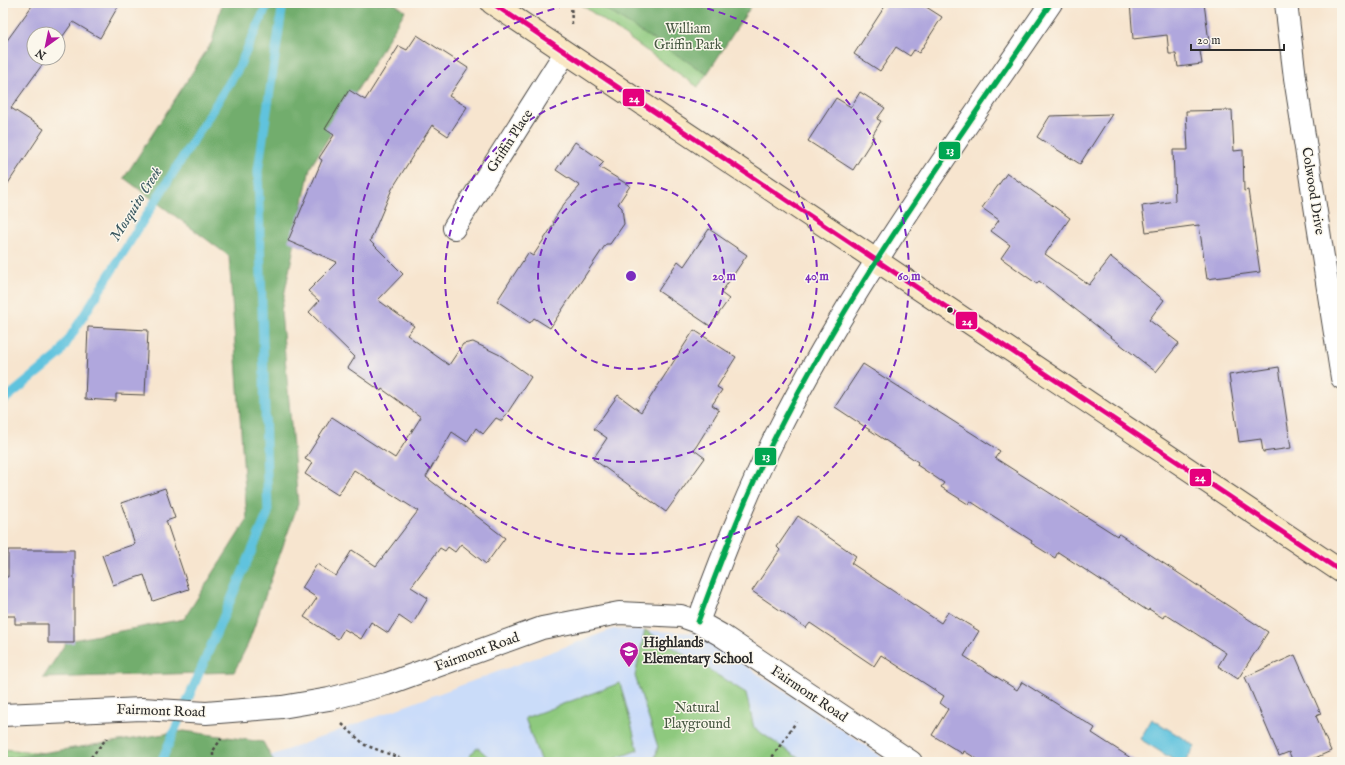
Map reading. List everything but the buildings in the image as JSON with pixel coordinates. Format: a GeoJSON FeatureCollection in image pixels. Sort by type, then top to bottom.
{"type":"FeatureCollection","features":[{"type":"Feature","properties":{"kind":"main road"},"geometry":{"type":"LineString","coordinates":[[492,3],[878,261],[1340,565]]}},
{"type":"Feature","properties":{"kind":"street"},"geometry":{"type":"LineString","coordinates":[[698,622],[733,528],[775,436],[811,370],[878,261],[1051,3]]}},
{"type":"Feature","properties":{"kind":"street","name":"Colwood Drive"},"geometry":{"type":"LineString","coordinates":[[1286,3],[1295,78],[1342,378]]}},
{"type":"Feature","properties":{"kind":"street","name":"Griffin Place"},"geometry":{"type":"LineString","coordinates":[[454,228],[565,53]]}},
{"type":"Feature","properties":{"kind":"street","name":"Fairmont Road"},"geometry":{"type":"LineString","coordinates":[[3,715],[142,709],[206,713],[282,707],[329,699],[388,684],[542,628],[619,613],[681,616],[698,622],[721,635],[911,762]]}},
{"type":"Feature","properties":{"kind":"path"},"geometry":{"type":"LineString","coordinates":[[571,3],[572,21]]}},
{"type":"Feature","properties":{"kind":"path"},"geometry":{"type":"LineString","coordinates":[[338,721],[365,745],[410,762]]}},
{"type":"Feature","properties":{"kind":"path"},"geometry":{"type":"LineString","coordinates":[[769,762],[796,722]]}},
{"type":"Feature","properties":{"kind":"path"},"geometry":{"type":"LineString","coordinates":[[214,762],[213,752],[224,733]]}},
{"type":"Feature","properties":{"kind":"shaded area","name":"Highlands Elementary School"},"geometry":{"type":"Polygon","coordinates":[[[613,629],[697,633],[890,762],[254,762],[613,629]]]}},
{"type":"Feature","properties":{"kind":"green space"},"geometry":{"type":"Polygon","coordinates":[[[222,3],[394,3],[405,11],[310,168],[281,311],[298,504],[248,644],[234,672],[43,678],[67,641],[184,619],[247,520],[229,256],[124,178],[212,42],[222,3]]]}},
{"type":"Feature","properties":{"kind":"green space","name":"William Griffin Park"},"geometry":{"type":"Polygon","coordinates":[[[579,3],[753,3],[698,87],[579,3]]]}},
{"type":"Feature","properties":{"kind":"green space","name":"William Griffin Park"},"geometry":{"type":"Polygon","coordinates":[[[596,3],[753,3],[707,74],[596,3]]]}},
{"type":"Feature","properties":{"kind":"green space","name":"Natural Playground"},"geometry":{"type":"Polygon","coordinates":[[[645,630],[746,693],[754,728],[804,762],[654,762],[658,747],[635,676],[645,630]]]}},
{"type":"Feature","properties":{"kind":"green space"},"geometry":{"type":"Polygon","coordinates":[[[620,683],[638,750],[606,762],[541,762],[525,718],[620,683]]]}},
{"type":"Feature","properties":{"kind":"green space"},"geometry":{"type":"Polygon","coordinates":[[[184,731],[263,742],[274,762],[3,762],[3,759],[184,731]]]}},
{"type":"Feature","properties":{"kind":"green space"},"geometry":{"type":"Polygon","coordinates":[[[477,747],[494,762],[465,762],[477,747]]]}},
{"type":"Feature","properties":{"kind":"green space"},"geometry":{"type":"Polygon","coordinates":[[[3,749],[142,762],[3,762],[3,749]]]}},
{"type":"Feature","properties":{"kind":"water"},"geometry":{"type":"Polygon","coordinates":[[[1152,719],[1195,746],[1185,762],[1177,762],[1140,739],[1152,719]]]}},
{"type":"Feature","properties":{"kind":"waterway","name":"Mosquito Creek"},"geometry":{"type":"LineString","coordinates":[[3,401],[59,355],[238,69],[268,3]]}},
{"type":"Feature","properties":{"kind":"waterway"},"geometry":{"type":"LineString","coordinates":[[161,762],[268,513],[258,171],[283,3]]}},
{"type":"Feature","properties":{"kind":"transit line","name":"24"},"geometry":{"type":"LineString","coordinates":[[492,3],[1342,572]]}},
{"type":"Feature","properties":{"kind":"transit line","name":"13"},"geometry":{"type":"LineString","coordinates":[[698,622],[754,482],[775,437],[805,380],[837,324],[906,216],[1051,3]]}},
{"type":"Feature","properties":{"kind":"place","name":"Highlands Elementary School"},"geometry":{"type":"Point","coordinates":[629,668]}}]}
